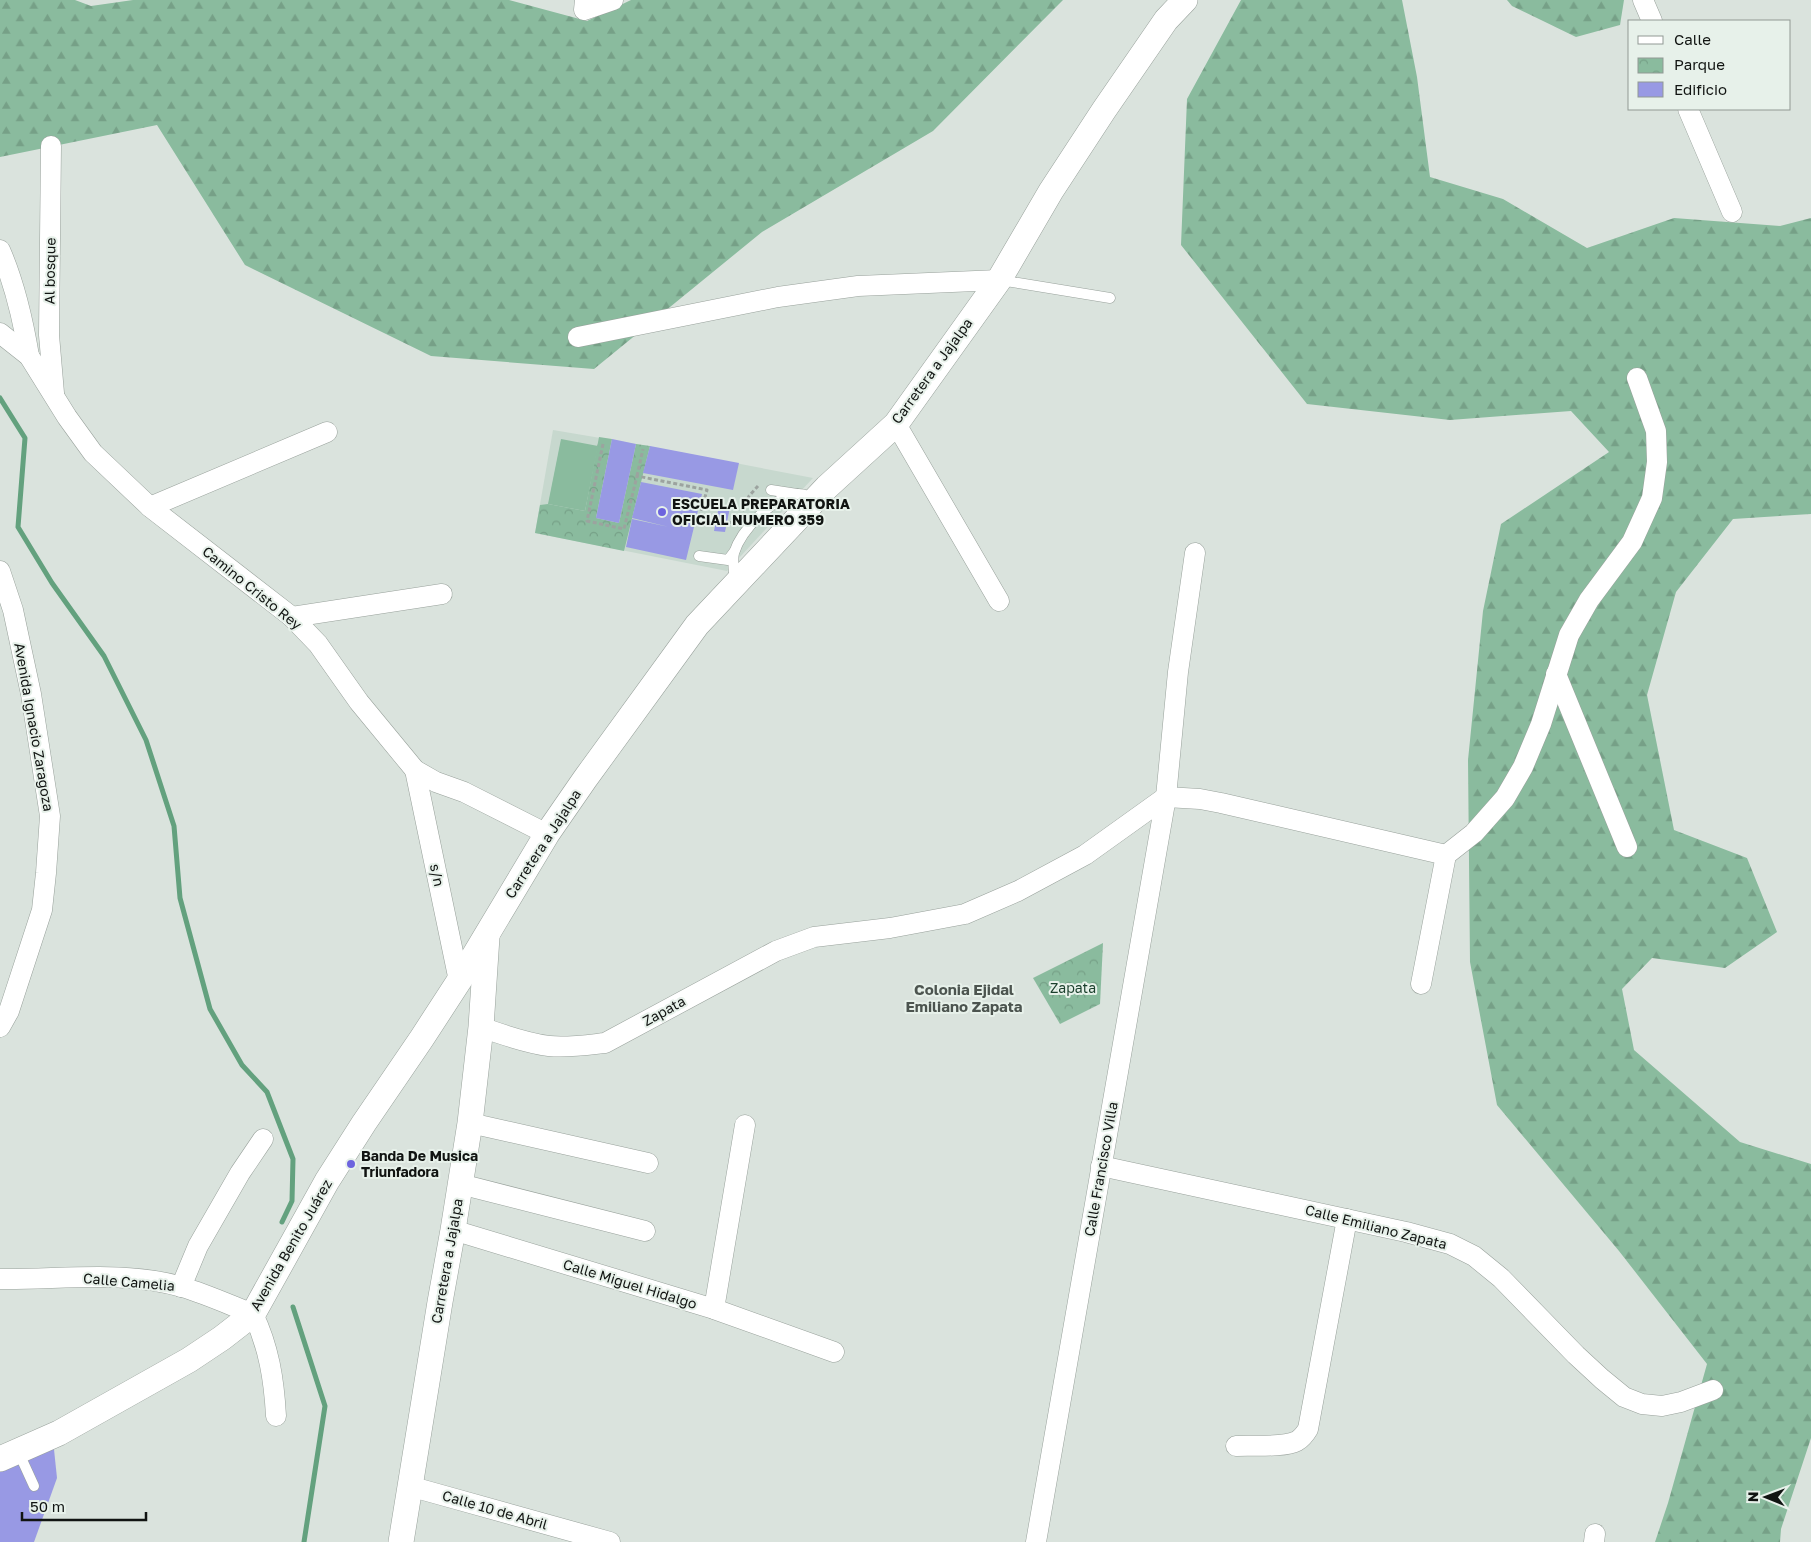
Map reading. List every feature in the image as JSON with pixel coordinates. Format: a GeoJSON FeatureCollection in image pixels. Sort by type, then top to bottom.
{"type":"FeatureCollection","features":[{"type":"Feature","properties":{"kind":"street"},"geometry":{"type":"LineString","coordinates":[[585,0],[584,10],[612,0]]}},
{"type":"Feature","properties":{"kind":"street","name":"Carretera a Jajalpa"},"geometry":{"type":"LineString","coordinates":[[401,1542],[454,1230],[470,1123],[481,1027],[488,932],[547,834],[697,625],[736,585],[807,496],[896,424],[996,283],[1051,191],[1104,110],[1166,20],[1185,0]]}},
{"type":"Feature","properties":{"kind":"street"},"geometry":{"type":"LineString","coordinates":[[1642,0],[1652,20]]}},
{"type":"Feature","properties":{"kind":"street"},"geometry":{"type":"LineString","coordinates":[[1688,110],[1732,212]]}},
{"type":"Feature","properties":{"kind":"street","name":"Al bosque"},"geometry":{"type":"LineString","coordinates":[[51,146],[49,335],[54,395]]}},
{"type":"Feature","properties":{"kind":"street"},"geometry":{"type":"LineString","coordinates":[[0,250],[20,308],[29,356]]}},
{"type":"Feature","properties":{"kind":"street"},"geometry":{"type":"LineString","coordinates":[[578,337],[778,297],[849,288],[996,283]]}},
{"type":"Feature","properties":{"kind":"street","name":"Camino Cristo Rey"},"geometry":{"type":"LineString","coordinates":[[0,333],[29,356],[67,417],[93,453],[150,507],[292,617],[318,644],[359,702],[415,770],[436,782],[472,796],[547,834]]}},
{"type":"Feature","properties":{"kind":"street"},"geometry":{"type":"LineString","coordinates":[[1421,984],[1446,855],[1474,833],[1505,798],[1523,767],[1541,724],[1569,636],[1589,600],[1632,542],[1652,498],[1657,462],[1656,431],[1638,378]]}},
{"type":"Feature","properties":{"kind":"street"},"geometry":{"type":"LineString","coordinates":[[896,424],[998,601]]}},
{"type":"Feature","properties":{"kind":"street"},"geometry":{"type":"LineString","coordinates":[[150,507],[327,432]]}},
{"type":"Feature","properties":{"kind":"street","name":"Calle Francisco Villa"},"geometry":{"type":"LineString","coordinates":[[1036,1542],[1166,797],[1178,672],[1195,553]]}},
{"type":"Feature","properties":{"kind":"street","name":"Avenida Ignacio Zaragoza"},"geometry":{"type":"LineString","coordinates":[[0,572],[13,610],[31,694],[50,816],[42,910],[9,1011],[0,1027]]}},
{"type":"Feature","properties":{"kind":"street"},"geometry":{"type":"LineString","coordinates":[[292,617],[442,594]]}},
{"type":"Feature","properties":{"kind":"street"},"geometry":{"type":"LineString","coordinates":[[1556,674],[1627,847]]}},
{"type":"Feature","properties":{"kind":"street","name":"s/n"},"geometry":{"type":"LineString","coordinates":[[415,770],[459,981]]}},
{"type":"Feature","properties":{"kind":"street"},"geometry":{"type":"LineString","coordinates":[[1166,797],[1200,799],[1221,803],[1446,855]]}},
{"type":"Feature","properties":{"kind":"street","name":"Zapata"},"geometry":{"type":"LineString","coordinates":[[481,1027],[513,1039],[550,1046],[580,1046],[604,1043],[776,951],[814,937],[890,928],[965,914],[1018,891],[1085,855],[1166,797]]}},
{"type":"Feature","properties":{"kind":"street","name":"Avenida Benito Juárez"},"geometry":{"type":"LineString","coordinates":[[9,1455],[59,1433],[189,1360],[253,1314],[327,1181],[459,981],[488,932]]}},
{"type":"Feature","properties":{"kind":"street"},"geometry":{"type":"LineString","coordinates":[[470,1123],[648,1163]]}},
{"type":"Feature","properties":{"kind":"street","name":"Calle Miguel Hidalgo"},"geometry":{"type":"LineString","coordinates":[[454,1230],[714,1310],[745,1125]]}},
{"type":"Feature","properties":{"kind":"street"},"geometry":{"type":"LineString","coordinates":[[181,1287],[198,1246],[240,1173],[263,1139]]}},
{"type":"Feature","properties":{"kind":"street","name":"Calle Emiliano Zapata"},"geometry":{"type":"LineString","coordinates":[[1102,1166],[1406,1232],[1441,1242],[1474,1256],[1501,1278],[1576,1355],[1624,1397],[1642,1404],[1662,1406],[1681,1402],[1713,1390]]}},
{"type":"Feature","properties":{"kind":"street"},"geometry":{"type":"LineString","coordinates":[[460,1184],[645,1231]]}},
{"type":"Feature","properties":{"kind":"street"},"geometry":{"type":"LineString","coordinates":[[1236,1446],[1296,1442],[1308,1429],[1347,1219]]}},
{"type":"Feature","properties":{"kind":"street","name":"Calle Camelia"},"geometry":{"type":"LineString","coordinates":[[0,1279],[98,1276],[147,1281],[181,1287],[253,1314]]}},
{"type":"Feature","properties":{"kind":"street"},"geometry":{"type":"LineString","coordinates":[[714,1310],[834,1352]]}},
{"type":"Feature","properties":{"kind":"street"},"geometry":{"type":"LineString","coordinates":[[253,1314],[262,1332],[269,1355],[274,1380],[276,1416]]}},
{"type":"Feature","properties":{"kind":"street","name":"Calle 10 de Abril"},"geometry":{"type":"LineString","coordinates":[[409,1486],[598,1540]]}},
{"type":"Feature","properties":{"kind":"lane"},"geometry":{"type":"LineString","coordinates":[[996,283],[1110,298]]}},
{"type":"Feature","properties":{"kind":"lane"},"geometry":{"type":"LineString","coordinates":[[771,490],[807,496]]}},
{"type":"Feature","properties":{"kind":"lane"},"geometry":{"type":"LineString","coordinates":[[699,556],[728,560],[746,531],[760,516],[780,500],[807,496]]}},
{"type":"Feature","properties":{"kind":"lane"},"geometry":{"type":"LineString","coordinates":[[734,552],[733,564],[736,585]]}},
{"type":"Feature","properties":{"kind":"lane"},"geometry":{"type":"LineString","coordinates":[[9,1455],[34,1486]]}},
{"type":"Feature","properties":{"kind":"path"},"geometry":{"type":"LineString","coordinates":[[603,444],[588,521],[624,529],[643,449]]}},
{"type":"Feature","properties":{"kind":"path"},"geometry":{"type":"LineString","coordinates":[[637,476],[707,490],[699,518],[716,521]]}},
{"type":"Feature","properties":{"kind":"shaded area","name":"ESCUELA PREPARATORIA OFICIAL NUMERO 359"},"geometry":{"type":"Polygon","coordinates":[[[553,430],[813,478],[727,571],[535,533],[553,430]]]}},
{"type":"Feature","properties":{"kind":"green space"},"geometry":{"type":"Polygon","coordinates":[[[0,0],[75,0],[91,6],[133,0],[509,0],[587,21],[631,0],[1063,0],[933,131],[762,232],[594,369],[431,356],[245,265],[157,125],[0,157],[0,0]]]}},
{"type":"Feature","properties":{"kind":"green space"},"geometry":{"type":"Polygon","coordinates":[[[1241,0],[1402,0],[1417,77],[1430,177],[1503,199],[1587,248],[1674,218],[1780,226],[1811,218],[1811,514],[1733,519],[1676,592],[1647,695],[1674,830],[1747,858],[1777,932],[1725,968],[1652,958],[1622,989],[1634,1050],[1740,1142],[1811,1164],[1811,1438],[1781,1529],[1780,1542],[1655,1542],[1668,1503],[1707,1364],[1619,1251],[1497,1105],[1470,962],[1468,760],[1483,611],[1501,524],[1609,452],[1571,411],[1450,420],[1307,404],[1181,245],[1187,99],[1241,0]]]}},
{"type":"Feature","properties":{"kind":"green space"},"geometry":{"type":"Polygon","coordinates":[[[1507,0],[1624,0],[1620,25],[1576,37],[1512,6],[1507,0]]]}},
{"type":"Feature","properties":{"kind":"green space"},"geometry":{"type":"Polygon","coordinates":[[[599,437],[612,439],[596,518],[619,523],[636,444],[650,446],[624,551],[535,533],[540,505],[548,504],[585,511],[599,437]]]}},
{"type":"Feature","properties":{"kind":"green space"},"geometry":{"type":"Polygon","coordinates":[[[561,439],[598,446],[585,511],[548,504],[561,439]]]}},
{"type":"Feature","properties":{"kind":"green space","name":"Zapata"},"geometry":{"type":"Polygon","coordinates":[[[1103,943],[1100,1004],[1060,1024],[1033,978],[1103,943]]]}},
{"type":"Feature","properties":{"kind":"building"},"geometry":{"type":"Polygon","coordinates":[[[612,439],[636,444],[619,523],[596,518],[612,439]]]}},
{"type":"Feature","properties":{"kind":"building"},"geometry":{"type":"Polygon","coordinates":[[[650,446],[739,463],[733,490],[643,473],[650,446]]]}},
{"type":"Feature","properties":{"kind":"building"},"geometry":{"type":"Polygon","coordinates":[[[641,482],[702,494],[686,560],[626,547],[632,519],[669,527],[632,518],[641,482]]]}},
{"type":"Feature","properties":{"kind":"building"},"geometry":{"type":"Polygon","coordinates":[[[719,506],[730,507],[725,532],[714,531],[719,506]]]}},
{"type":"Feature","properties":{"kind":"building"},"geometry":{"type":"Polygon","coordinates":[[[53,1440],[57,1478],[34,1542],[0,1542],[0,1461],[53,1440]]]}},
{"type":"Feature","properties":{"kind":"waterway"},"geometry":{"type":"LineString","coordinates":[[0,398],[25,438],[18,527],[52,583],[104,656],[146,740],[174,826],[180,898],[210,1009],[242,1065],[267,1092],[293,1159],[292,1201],[282,1222]]}},
{"type":"Feature","properties":{"kind":"waterway"},"geometry":{"type":"LineString","coordinates":[[293,1307],[325,1406],[304,1542]]}},
{"type":"Feature","properties":{"kind":"place","name":"ESCUELA PREPARATORIA OFICIAL NUMERO 359"},"geometry":{"type":"Point","coordinates":[662,512]}},
{"type":"Feature","properties":{"kind":"place","name":"Banda De Musica Triunfadora"},"geometry":{"type":"Point","coordinates":[351,1164]}},
{"type":"Feature","properties":{"kind":"district","name":"Colonia Ejidal Emiliano Zapata"},"geometry":{"type":"Point","coordinates":[964,998]}}]}
